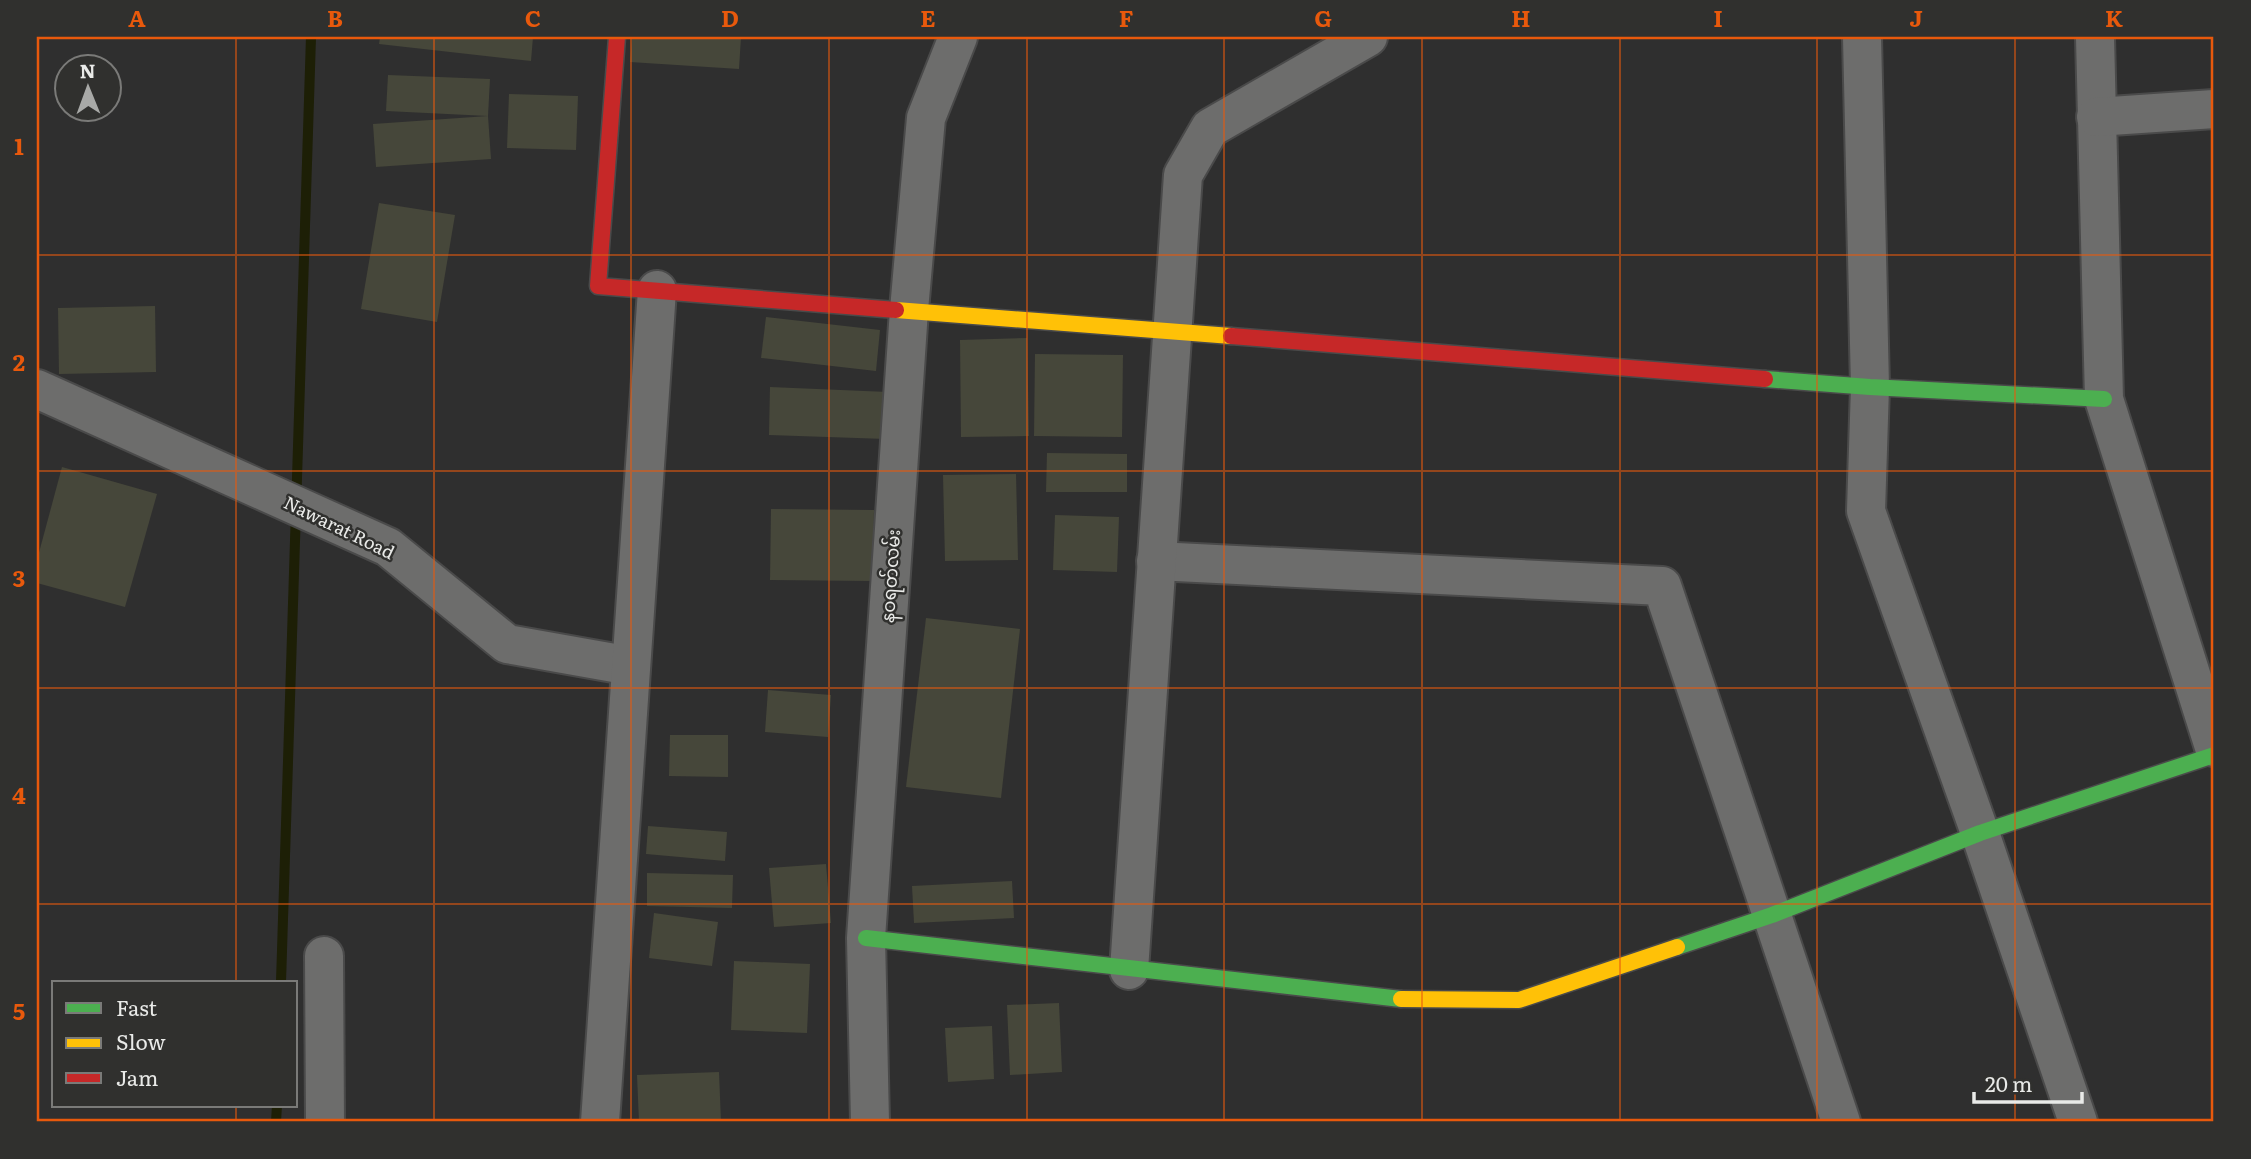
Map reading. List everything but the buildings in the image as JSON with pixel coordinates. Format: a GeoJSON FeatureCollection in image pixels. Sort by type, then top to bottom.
{"type":"FeatureCollection","features":[{"type":"Feature","properties":{"kind":"street"},"geometry":{"type":"LineString","coordinates":[[617,37],[598,286],[1870,387],[2104,399]]}},
{"type":"Feature","properties":{"kind":"street","name":"နဝရတ်လမ်း"},"geometry":{"type":"LineString","coordinates":[[870,1122],[866,938],[909,310],[926,118],[958,37]]}},
{"type":"Feature","properties":{"kind":"street"},"geometry":{"type":"LineString","coordinates":[[1129,970],[1183,175],[1210,128],[1368,37]]}},
{"type":"Feature","properties":{"kind":"street"},"geometry":{"type":"LineString","coordinates":[[1862,37],[1870,387],[1866,511],[1980,833],[2078,1122]]}},
{"type":"Feature","properties":{"kind":"street"},"geometry":{"type":"LineString","coordinates":[[2095,37],[2104,399],[2214,747]]}},
{"type":"Feature","properties":{"kind":"street"},"geometry":{"type":"LineString","coordinates":[[2096,117],[2214,109]]}},
{"type":"Feature","properties":{"kind":"street"},"geometry":{"type":"LineString","coordinates":[[600,1122],[657,290]]}},
{"type":"Feature","properties":{"kind":"street","name":"Nawarat Road"},"geometry":{"type":"LineString","coordinates":[[37,390],[387,547],[507,644],[631,666]]}},
{"type":"Feature","properties":{"kind":"street"},"geometry":{"type":"LineString","coordinates":[[1156,561],[1662,586],[1841,1122]]}},
{"type":"Feature","properties":{"kind":"street"},"geometry":{"type":"LineString","coordinates":[[866,938],[1409,1000],[1519,1000],[1772,915],[1980,833],[2214,755]]}},
{"type":"Feature","properties":{"kind":"street"},"geometry":{"type":"LineString","coordinates":[[324,956],[325,1122]]}},
{"type":"Feature","properties":{"kind":"waterway"},"geometry":{"type":"LineString","coordinates":[[281,981],[311,37]]}},
{"type":"Feature","properties":{"kind":"waterway"},"geometry":{"type":"LineString","coordinates":[[276,1122],[277,1106]]}},
{"type":"Feature","properties":{"kind":"traffic: fast"},"geometry":{"type":"LineString","coordinates":[[1765,379],[2104,399]]}},
{"type":"Feature","properties":{"kind":"traffic: fast"},"geometry":{"type":"LineString","coordinates":[[1677,947],[1772,915],[1980,833],[2214,755]]}},
{"type":"Feature","properties":{"kind":"traffic: fast"},"geometry":{"type":"LineString","coordinates":[[866,938],[1401,999]]}},
{"type":"Feature","properties":{"kind":"traffic: slow"},"geometry":{"type":"LineString","coordinates":[[896,310],[1231,336]]}},
{"type":"Feature","properties":{"kind":"traffic: slow"},"geometry":{"type":"LineString","coordinates":[[1401,999],[1519,1000],[1677,947]]}},
{"type":"Feature","properties":{"kind":"traffic: jam"},"geometry":{"type":"LineString","coordinates":[[617,37],[598,286],[896,310]]}},
{"type":"Feature","properties":{"kind":"traffic: jam"},"geometry":{"type":"LineString","coordinates":[[1231,336],[1765,379]]}}]}
